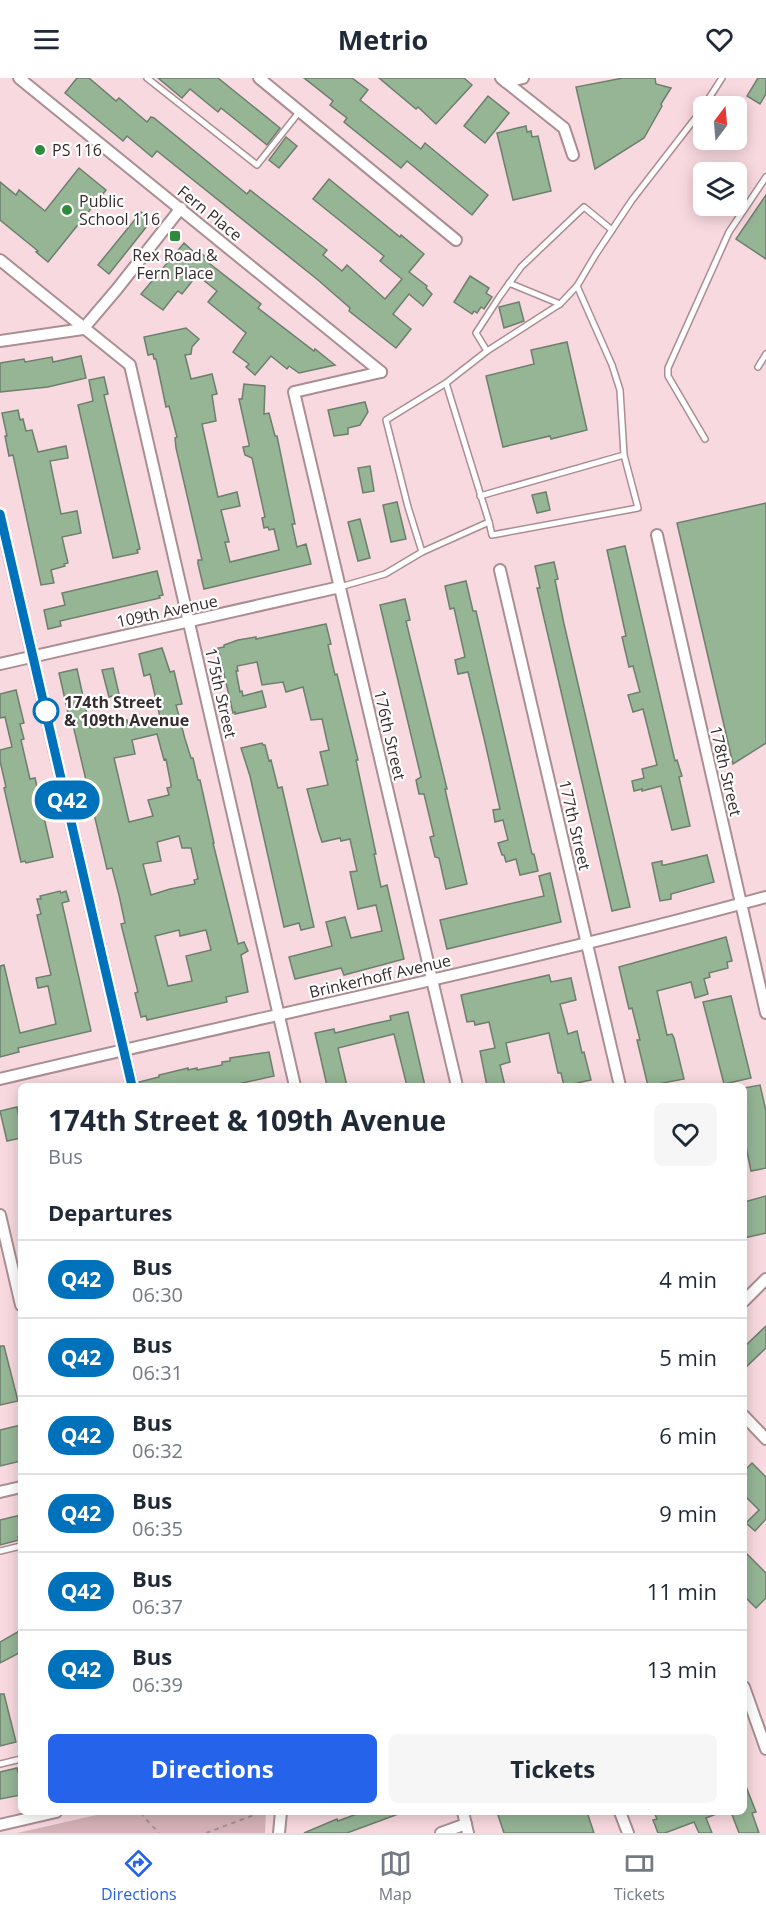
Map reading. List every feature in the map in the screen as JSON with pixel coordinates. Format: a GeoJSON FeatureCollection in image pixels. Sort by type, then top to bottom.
{"type":"FeatureCollection","features":[{"type":"Feature","properties":{"kind":"street","name":"Fern Place"},"geometry":{"type":"LineString","coordinates":[[19,78],[381,372],[294,392]]}},
{"type":"Feature","properties":{"kind":"street"},"geometry":{"type":"LineString","coordinates":[[259,78],[456,240]]}},
{"type":"Feature","properties":{"kind":"street"},"geometry":{"type":"LineString","coordinates":[[503,80],[523,78]]}},
{"type":"Feature","properties":{"kind":"street"},"geometry":{"type":"LineString","coordinates":[[503,80],[564,128],[573,155]]}},
{"type":"Feature","properties":{"kind":"street"},"geometry":{"type":"LineString","coordinates":[[0,341],[83,329],[181,208]]}},
{"type":"Feature","properties":{"kind":"street","name":"175th Street"},"geometry":{"type":"LineString","coordinates":[[0,260],[130,365],[294,1083]]}},
{"type":"Feature","properties":{"kind":"street","name":"176th Street"},"geometry":{"type":"LineString","coordinates":[[294,392],[456,1083]]}},
{"type":"Feature","properties":{"kind":"street"},"geometry":{"type":"LineString","coordinates":[[0,514],[131,1083]]}},
{"type":"Feature","properties":{"kind":"street","name":"178th Street"},"geometry":{"type":"LineString","coordinates":[[657,535],[766,1013]]}},
{"type":"Feature","properties":{"kind":"street","name":"177th Street"},"geometry":{"type":"LineString","coordinates":[[500,570],[619,1083]]}},
{"type":"Feature","properties":{"kind":"street","name":"109th Avenue"},"geometry":{"type":"LineString","coordinates":[[0,664],[340,587]]}},
{"type":"Feature","properties":{"kind":"street","name":"Brinkerhoff Avenue"},"geometry":{"type":"LineString","coordinates":[[0,1079],[587,943],[766,897]]}},
{"type":"Feature","properties":{"kind":"street"},"geometry":{"type":"LineString","coordinates":[[0,1215],[18,1292]]}},
{"type":"Feature","properties":{"kind":"street"},"geometry":{"type":"LineString","coordinates":[[747,1298],[766,1279]]}},
{"type":"Feature","properties":{"kind":"street"},"geometry":{"type":"LineString","coordinates":[[747,1419],[766,1439]]}},
{"type":"Feature","properties":{"kind":"street"},"geometry":{"type":"LineString","coordinates":[[0,1492],[18,1488]]}},
{"type":"Feature","properties":{"kind":"street"},"geometry":{"type":"LineString","coordinates":[[747,1695],[766,1749]]}},
{"type":"Feature","properties":{"kind":"street"},"geometry":{"type":"LineString","coordinates":[[0,1825],[43,1815]]}},
{"type":"Feature","properties":{"kind":"street"},"geometry":{"type":"LineString","coordinates":[[279,1833],[281,1815]]}},
{"type":"Feature","properties":{"kind":"street"},"geometry":{"type":"LineString","coordinates":[[621,1815],[628,1833]]}},
{"type":"Feature","properties":{"kind":"street"},"geometry":{"type":"LineString","coordinates":[[441,1833],[467,1828]]}},
{"type":"Feature","properties":{"kind":"lane"},"geometry":{"type":"LineString","coordinates":[[147,78],[257,165],[300,111]]}},
{"type":"Feature","properties":{"kind":"lane"},"geometry":{"type":"LineString","coordinates":[[711,96],[722,78]]}},
{"type":"Feature","properties":{"kind":"lane"},"geometry":{"type":"LineString","coordinates":[[422,552],[386,420],[446,383],[487,351],[560,304],[578,286],[612,230],[693,121]]}},
{"type":"Feature","properties":{"kind":"lane"},"geometry":{"type":"LineString","coordinates":[[705,439],[668,376],[668,368],[729,232],[766,177]]}},
{"type":"Feature","properties":{"kind":"lane"},"geometry":{"type":"LineString","coordinates":[[487,351],[476,333],[521,267],[584,207],[612,230]]}},
{"type":"Feature","properties":{"kind":"lane"},"geometry":{"type":"LineString","coordinates":[[509,283],[560,304]]}},
{"type":"Feature","properties":{"kind":"lane"},"geometry":{"type":"LineString","coordinates":[[446,383],[492,535],[638,508],[624,455],[620,390],[612,365],[578,286]]}},
{"type":"Feature","properties":{"kind":"lane"},"geometry":{"type":"LineString","coordinates":[[758,367],[766,354]]}},
{"type":"Feature","properties":{"kind":"lane"},"geometry":{"type":"LineString","coordinates":[[480,496],[624,455]]}},
{"type":"Feature","properties":{"kind":"lane"},"geometry":{"type":"LineString","coordinates":[[340,587],[385,574],[422,552],[489,522]]}},
{"type":"Feature","properties":{"kind":"lane"},"geometry":{"type":"LineString","coordinates":[[0,1551],[18,1547]]}},
{"type":"Feature","properties":{"kind":"lane"},"geometry":{"type":"LineString","coordinates":[[0,1764],[18,1760]]}},
{"type":"Feature","properties":{"kind":"path"},"geometry":{"type":"LineString","coordinates":[[143,1815],[159,1833]]}},
{"type":"Feature","properties":{"kind":"path"},"geometry":{"type":"LineString","coordinates":[[207,1833],[254,1815]]}},
{"type":"Feature","properties":{"kind":"shaded area"},"geometry":{"type":"Polygon","coordinates":[[[97,1815],[266,1815],[265,1833],[17,1833],[97,1815]]]}},
{"type":"Feature","properties":{"kind":"building"},"geometry":{"type":"Polygon","coordinates":[[[77,78],[89,78],[116,101],[119,98],[147,122],[151,117],[154,118],[247,194],[250,190],[327,250],[323,255],[342,271],[347,265],[385,299],[402,279],[380,261],[384,256],[313,199],[329,179],[424,254],[409,272],[427,286],[426,288],[432,294],[423,306],[409,294],[393,314],[411,329],[396,348],[349,311],[350,308],[318,280],[157,151],[152,157],[127,136],[123,141],[65,93],[77,78]]]}},
{"type":"Feature","properties":{"kind":"building"},"geometry":{"type":"Polygon","coordinates":[[[158,78],[218,78],[280,128],[267,145],[221,108],[218,112],[190,89],[182,98],[158,78]]]}},
{"type":"Feature","properties":{"kind":"building"},"geometry":{"type":"Polygon","coordinates":[[[304,78],[352,78],[368,90],[360,100],[421,149],[425,143],[488,195],[472,215],[407,161],[401,168],[344,122],[347,118],[330,105],[333,101],[304,78]]]}},
{"type":"Feature","properties":{"kind":"building"},"geometry":{"type":"Polygon","coordinates":[[[379,78],[464,78],[472,85],[436,124],[418,107],[416,109],[379,78]]]}},
{"type":"Feature","properties":{"kind":"building"},"geometry":{"type":"Polygon","coordinates":[[[623,78],[655,78],[656,84],[671,88],[644,138],[595,169],[576,87],[623,78]]]}},
{"type":"Feature","properties":{"kind":"building"},"geometry":{"type":"Polygon","coordinates":[[[758,78],[766,78],[766,94],[760,104],[747,96],[758,78]]]}},
{"type":"Feature","properties":{"kind":"building"},"geometry":{"type":"Polygon","coordinates":[[[488,96],[509,113],[485,143],[464,126],[488,96]]]}},
{"type":"Feature","properties":{"kind":"building"},"geometry":{"type":"Polygon","coordinates":[[[526,126],[527,132],[531,131],[532,137],[538,136],[551,191],[513,200],[497,133],[526,126]]]}},
{"type":"Feature","properties":{"kind":"building"},"geometry":{"type":"Polygon","coordinates":[[[286,137],[297,146],[279,168],[269,160],[286,137]]]}},
{"type":"Feature","properties":{"kind":"building","name":"Public School 116"},"geometry":{"type":"Polygon","coordinates":[[[79,168],[106,190],[48,262],[0,220],[0,182],[16,195],[19,190],[45,211],[79,168]]]}},
{"type":"Feature","properties":{"kind":"building"},"geometry":{"type":"Polygon","coordinates":[[[766,195],[766,259],[736,239],[766,195]]]}},
{"type":"Feature","properties":{"kind":"building"},"geometry":{"type":"Polygon","coordinates":[[[141,212],[151,221],[109,274],[98,265],[141,212]]]}},
{"type":"Feature","properties":{"kind":"building"},"geometry":{"type":"Polygon","coordinates":[[[184,243],[196,254],[198,251],[207,258],[205,260],[261,304],[258,308],[335,365],[299,373],[289,366],[287,369],[271,356],[255,375],[246,367],[249,364],[233,352],[246,333],[208,302],[217,291],[197,275],[182,294],[178,291],[176,293],[163,310],[141,294],[184,243]]]}},
{"type":"Feature","properties":{"kind":"building"},"geometry":{"type":"Polygon","coordinates":[[[470,276],[489,288],[486,293],[492,297],[484,309],[481,307],[477,313],[474,311],[472,314],[454,302],[470,276]]]}},
{"type":"Feature","properties":{"kind":"building"},"geometry":{"type":"Polygon","coordinates":[[[519,302],[524,321],[504,328],[499,307],[519,302]]]}},
{"type":"Feature","properties":{"kind":"building"},"geometry":{"type":"Polygon","coordinates":[[[186,328],[199,339],[192,347],[191,354],[185,355],[191,379],[212,374],[217,394],[212,395],[216,421],[202,424],[218,497],[237,492],[240,506],[221,510],[229,542],[225,542],[230,562],[279,550],[274,529],[264,528],[262,518],[265,517],[252,458],[245,455],[243,447],[249,446],[239,399],[242,399],[244,384],[265,386],[264,414],[269,413],[275,436],[277,436],[295,524],[292,524],[297,547],[306,544],[311,564],[204,589],[198,564],[198,560],[202,560],[176,448],[175,438],[177,437],[169,406],[166,407],[156,359],[153,354],[148,355],[144,337],[186,328]]]}},
{"type":"Feature","properties":{"kind":"building"},"geometry":{"type":"Polygon","coordinates":[[[567,342],[587,430],[503,447],[486,376],[534,364],[531,350],[567,342]]]}},
{"type":"Feature","properties":{"kind":"building"},"geometry":{"type":"Polygon","coordinates":[[[81,356],[86,378],[48,387],[0,392],[0,363],[24,359],[25,362],[52,357],[53,362],[81,356]]]}},
{"type":"Feature","properties":{"kind":"building"},"geometry":{"type":"Polygon","coordinates":[[[104,377],[108,394],[104,395],[140,549],[137,550],[138,553],[113,558],[78,405],[93,401],[89,380],[104,377]]]}},
{"type":"Feature","properties":{"kind":"building"},"geometry":{"type":"Polygon","coordinates":[[[365,402],[368,412],[360,425],[348,428],[348,434],[334,436],[328,410],[365,402]]]}},
{"type":"Feature","properties":{"kind":"building"},"geometry":{"type":"Polygon","coordinates":[[[18,410],[26,431],[32,430],[38,452],[66,446],[68,458],[50,461],[61,514],[77,511],[81,533],[62,537],[68,563],[51,570],[54,583],[41,585],[13,455],[9,456],[2,413],[18,410]]]}},
{"type":"Feature","properties":{"kind":"building"},"geometry":{"type":"Polygon","coordinates":[[[370,466],[374,491],[363,493],[358,468],[370,466]]]}},
{"type":"Feature","properties":{"kind":"building"},"geometry":{"type":"Polygon","coordinates":[[[546,492],[550,510],[537,513],[532,495],[546,492]]]}},
{"type":"Feature","properties":{"kind":"building"},"geometry":{"type":"Polygon","coordinates":[[[397,502],[406,539],[391,542],[383,505],[397,502]]]}},
{"type":"Feature","properties":{"kind":"building"},"geometry":{"type":"Polygon","coordinates":[[[766,503],[766,743],[733,764],[677,523],[766,503]]]}},
{"type":"Feature","properties":{"kind":"building"},"geometry":{"type":"Polygon","coordinates":[[[360,519],[370,558],[358,561],[348,522],[360,519]]]}},
{"type":"Feature","properties":{"kind":"building"},"geometry":{"type":"Polygon","coordinates":[[[625,546],[675,761],[677,760],[682,776],[679,777],[690,826],[672,830],[661,786],[634,791],[632,781],[644,778],[642,769],[657,765],[643,709],[633,712],[628,695],[640,692],[633,666],[629,667],[622,637],[626,636],[607,550],[625,546]]]}},
{"type":"Feature","properties":{"kind":"building"},"geometry":{"type":"Polygon","coordinates":[[[554,562],[558,579],[555,580],[564,624],[630,907],[612,911],[537,588],[540,588],[535,566],[554,562]]]}},
{"type":"Feature","properties":{"kind":"building"},"geometry":{"type":"Polygon","coordinates":[[[157,571],[163,595],[159,596],[160,598],[60,621],[61,626],[48,629],[44,610],[65,605],[62,593],[157,571]]]}},
{"type":"Feature","properties":{"kind":"building"},"geometry":{"type":"Polygon","coordinates":[[[466,581],[473,611],[476,611],[532,854],[534,854],[538,871],[520,875],[516,859],[506,862],[498,843],[508,840],[503,820],[495,822],[493,810],[500,809],[468,672],[458,674],[455,660],[465,657],[454,608],[450,609],[445,586],[466,581]]]}},
{"type":"Feature","properties":{"kind":"building"},"geometry":{"type":"Polygon","coordinates":[[[405,599],[410,620],[406,621],[447,789],[445,789],[467,884],[446,889],[439,858],[435,857],[430,837],[434,836],[424,794],[419,794],[416,780],[421,777],[380,605],[405,599]]]}},
{"type":"Feature","properties":{"kind":"building"},"geometry":{"type":"Polygon","coordinates":[[[326,624],[335,675],[337,674],[358,760],[356,760],[381,887],[387,885],[404,959],[344,975],[341,968],[295,979],[289,957],[332,946],[326,922],[345,917],[351,938],[382,931],[376,905],[358,909],[350,872],[357,871],[350,839],[341,841],[340,838],[322,842],[307,789],[328,785],[320,752],[329,750],[322,719],[311,720],[303,687],[286,692],[283,682],[262,685],[257,662],[237,666],[240,692],[242,691],[243,696],[262,691],[266,707],[235,714],[218,648],[238,640],[256,637],[256,639],[326,624]]]}},
{"type":"Feature","properties":{"kind":"building"},"geometry":{"type":"Polygon","coordinates":[[[162,648],[170,672],[174,671],[182,704],[176,705],[198,780],[200,780],[238,944],[244,942],[248,951],[241,955],[248,992],[226,997],[227,1002],[147,1020],[146,1016],[141,1017],[135,993],[138,992],[121,924],[125,923],[119,895],[112,868],[107,869],[59,673],[77,669],[90,728],[127,720],[128,725],[160,717],[150,674],[144,676],[139,654],[162,648]],[[157,734],[132,740],[135,754],[114,758],[129,822],[153,816],[148,800],[169,795],[167,788],[171,785],[166,759],[164,760],[157,734]],[[179,836],[157,842],[161,861],[143,864],[151,895],[195,884],[194,880],[198,879],[191,848],[182,848],[179,836]],[[179,930],[155,936],[168,986],[192,981],[186,956],[211,950],[206,930],[180,936],[179,930]]]}},
{"type":"Feature","properties":{"kind":"building"},"geometry":{"type":"Polygon","coordinates":[[[113,668],[119,694],[109,697],[102,670],[113,668]]]}},
{"type":"Feature","properties":{"kind":"building"},"geometry":{"type":"Polygon","coordinates":[[[16,690],[24,723],[20,724],[24,739],[21,740],[30,779],[35,778],[53,857],[26,863],[21,862],[0,761],[0,750],[12,747],[5,717],[0,718],[0,694],[16,690]]]}},
{"type":"Feature","properties":{"kind":"building"},"geometry":{"type":"Polygon","coordinates":[[[262,743],[265,745],[269,761],[271,760],[278,788],[282,787],[314,927],[301,930],[299,923],[284,927],[250,776],[241,748],[262,743]]]}},
{"type":"Feature","properties":{"kind":"building"},"geometry":{"type":"Polygon","coordinates":[[[707,855],[714,882],[671,894],[671,899],[660,901],[652,863],[662,861],[662,865],[665,865],[707,855]]]}},
{"type":"Feature","properties":{"kind":"building"},"geometry":{"type":"Polygon","coordinates":[[[550,873],[561,922],[447,949],[440,920],[544,896],[539,876],[550,873]]]}},
{"type":"Feature","properties":{"kind":"building"},"geometry":{"type":"Polygon","coordinates":[[[60,891],[61,893],[66,891],[69,901],[62,903],[91,1031],[18,1048],[19,1052],[0,1057],[0,966],[4,965],[20,1033],[56,1024],[48,986],[38,988],[36,978],[51,975],[37,915],[41,914],[37,899],[41,899],[40,896],[60,891]]]}},
{"type":"Feature","properties":{"kind":"building"},"geometry":{"type":"Polygon","coordinates":[[[726,937],[732,961],[727,962],[728,968],[709,973],[710,977],[704,979],[708,994],[695,998],[691,982],[657,991],[667,1035],[672,1034],[674,1038],[684,1079],[647,1083],[637,1040],[640,1040],[632,1008],[629,1009],[619,967],[726,937]]]}},
{"type":"Feature","properties":{"kind":"building"},"geometry":{"type":"Polygon","coordinates":[[[549,975],[551,982],[571,978],[576,1000],[560,1004],[568,1034],[577,1031],[591,1080],[563,1083],[561,1073],[558,1073],[549,1033],[506,1043],[510,1062],[500,1065],[504,1083],[486,1083],[480,1051],[495,1048],[489,1022],[475,1025],[474,1021],[467,1022],[461,995],[549,975]]]}},
{"type":"Feature","properties":{"kind":"building"},"geometry":{"type":"Polygon","coordinates":[[[731,996],[751,1078],[724,1083],[703,1002],[731,996]]]}},
{"type":"Feature","properties":{"kind":"building"},"geometry":{"type":"Polygon","coordinates":[[[408,1012],[424,1083],[406,1083],[394,1034],[338,1048],[346,1083],[326,1083],[315,1033],[334,1029],[335,1033],[391,1020],[390,1016],[408,1012]]]}},
{"type":"Feature","properties":{"kind":"building"},"geometry":{"type":"Polygon","coordinates":[[[269,1052],[274,1076],[242,1083],[139,1083],[188,1068],[188,1070],[197,1068],[197,1070],[222,1065],[222,1062],[230,1061],[230,1058],[269,1052]]]}},
{"type":"Feature","properties":{"kind":"building"},"geometry":{"type":"Polygon","coordinates":[[[760,1085],[766,1111],[766,1168],[751,1171],[747,1152],[747,1087],[760,1085]]]}},
{"type":"Feature","properties":{"kind":"building"},"geometry":{"type":"Polygon","coordinates":[[[17,1107],[18,1139],[7,1141],[0,1111],[17,1107]]]}},
{"type":"Feature","properties":{"kind":"building"},"geometry":{"type":"Polygon","coordinates":[[[766,1196],[766,1233],[747,1237],[747,1201],[766,1196]]]}},
{"type":"Feature","properties":{"kind":"building"},"geometry":{"type":"Polygon","coordinates":[[[766,1326],[766,1348],[747,1366],[747,1344],[766,1326]]]}},
{"type":"Feature","properties":{"kind":"building"},"geometry":{"type":"Polygon","coordinates":[[[0,1346],[4,1346],[18,1401],[0,1405],[0,1346]]]}},
{"type":"Feature","properties":{"kind":"building"},"geometry":{"type":"Polygon","coordinates":[[[18,1426],[18,1462],[0,1466],[0,1430],[18,1426]]]}},
{"type":"Feature","properties":{"kind":"building"},"geometry":{"type":"Polygon","coordinates":[[[752,1463],[766,1477],[766,1519],[755,1531],[747,1524],[759,1510],[747,1498],[747,1468],[752,1463]]]}},
{"type":"Feature","properties":{"kind":"building"},"geometry":{"type":"Polygon","coordinates":[[[18,1516],[18,1540],[0,1545],[0,1520],[18,1516]]]}},
{"type":"Feature","properties":{"kind":"building"},"geometry":{"type":"Polygon","coordinates":[[[747,1554],[766,1573],[766,1598],[756,1608],[747,1599],[747,1554]]]}},
{"type":"Feature","properties":{"kind":"building"},"geometry":{"type":"Polygon","coordinates":[[[18,1632],[18,1654],[0,1663],[0,1642],[18,1632]]]}},
{"type":"Feature","properties":{"kind":"building"},"geometry":{"type":"Polygon","coordinates":[[[0,1694],[4,1694],[16,1742],[0,1746],[0,1694]]]}},
{"type":"Feature","properties":{"kind":"building"},"geometry":{"type":"Polygon","coordinates":[[[17,1768],[18,1796],[0,1799],[0,1772],[17,1768]]]}},
{"type":"Feature","properties":{"kind":"building"},"geometry":{"type":"Polygon","coordinates":[[[747,1789],[756,1812],[752,1813],[759,1833],[739,1833],[732,1815],[747,1815],[747,1789]]]}},
{"type":"Feature","properties":{"kind":"building"},"geometry":{"type":"Polygon","coordinates":[[[354,1815],[396,1815],[347,1833],[304,1833],[337,1819],[338,1821],[354,1815]]]}},
{"type":"Feature","properties":{"kind":"building"},"geometry":{"type":"Polygon","coordinates":[[[498,1815],[588,1815],[594,1833],[504,1833],[498,1815]]]}},
{"type":"Feature","properties":{"kind":"building"},"geometry":{"type":"Polygon","coordinates":[[[655,1815],[714,1815],[706,1818],[712,1833],[699,1833],[694,1822],[665,1833],[658,1833],[653,1820],[657,1819],[655,1815]]]}},
{"type":"Feature","properties":{"kind":"bus line","name":"Q42"},"geometry":{"type":"LineString","coordinates":[[0,514],[131,1083]]}},
{"type":"Feature","properties":{"kind":"place","name":"PS 116"},"geometry":{"type":"Point","coordinates":[40,150]}},
{"type":"Feature","properties":{"kind":"place","name":"Public School 116"},"geometry":{"type":"Point","coordinates":[67,210]}},
{"type":"Feature","properties":{"kind":"place","name":"Rex Road & Fern Place"},"geometry":{"type":"Point","coordinates":[175,236]}},
{"type":"Feature","properties":{"kind":"place","name":"174th Street & 109th Avenue"},"geometry":{"type":"Point","coordinates":[46,711]}}]}
